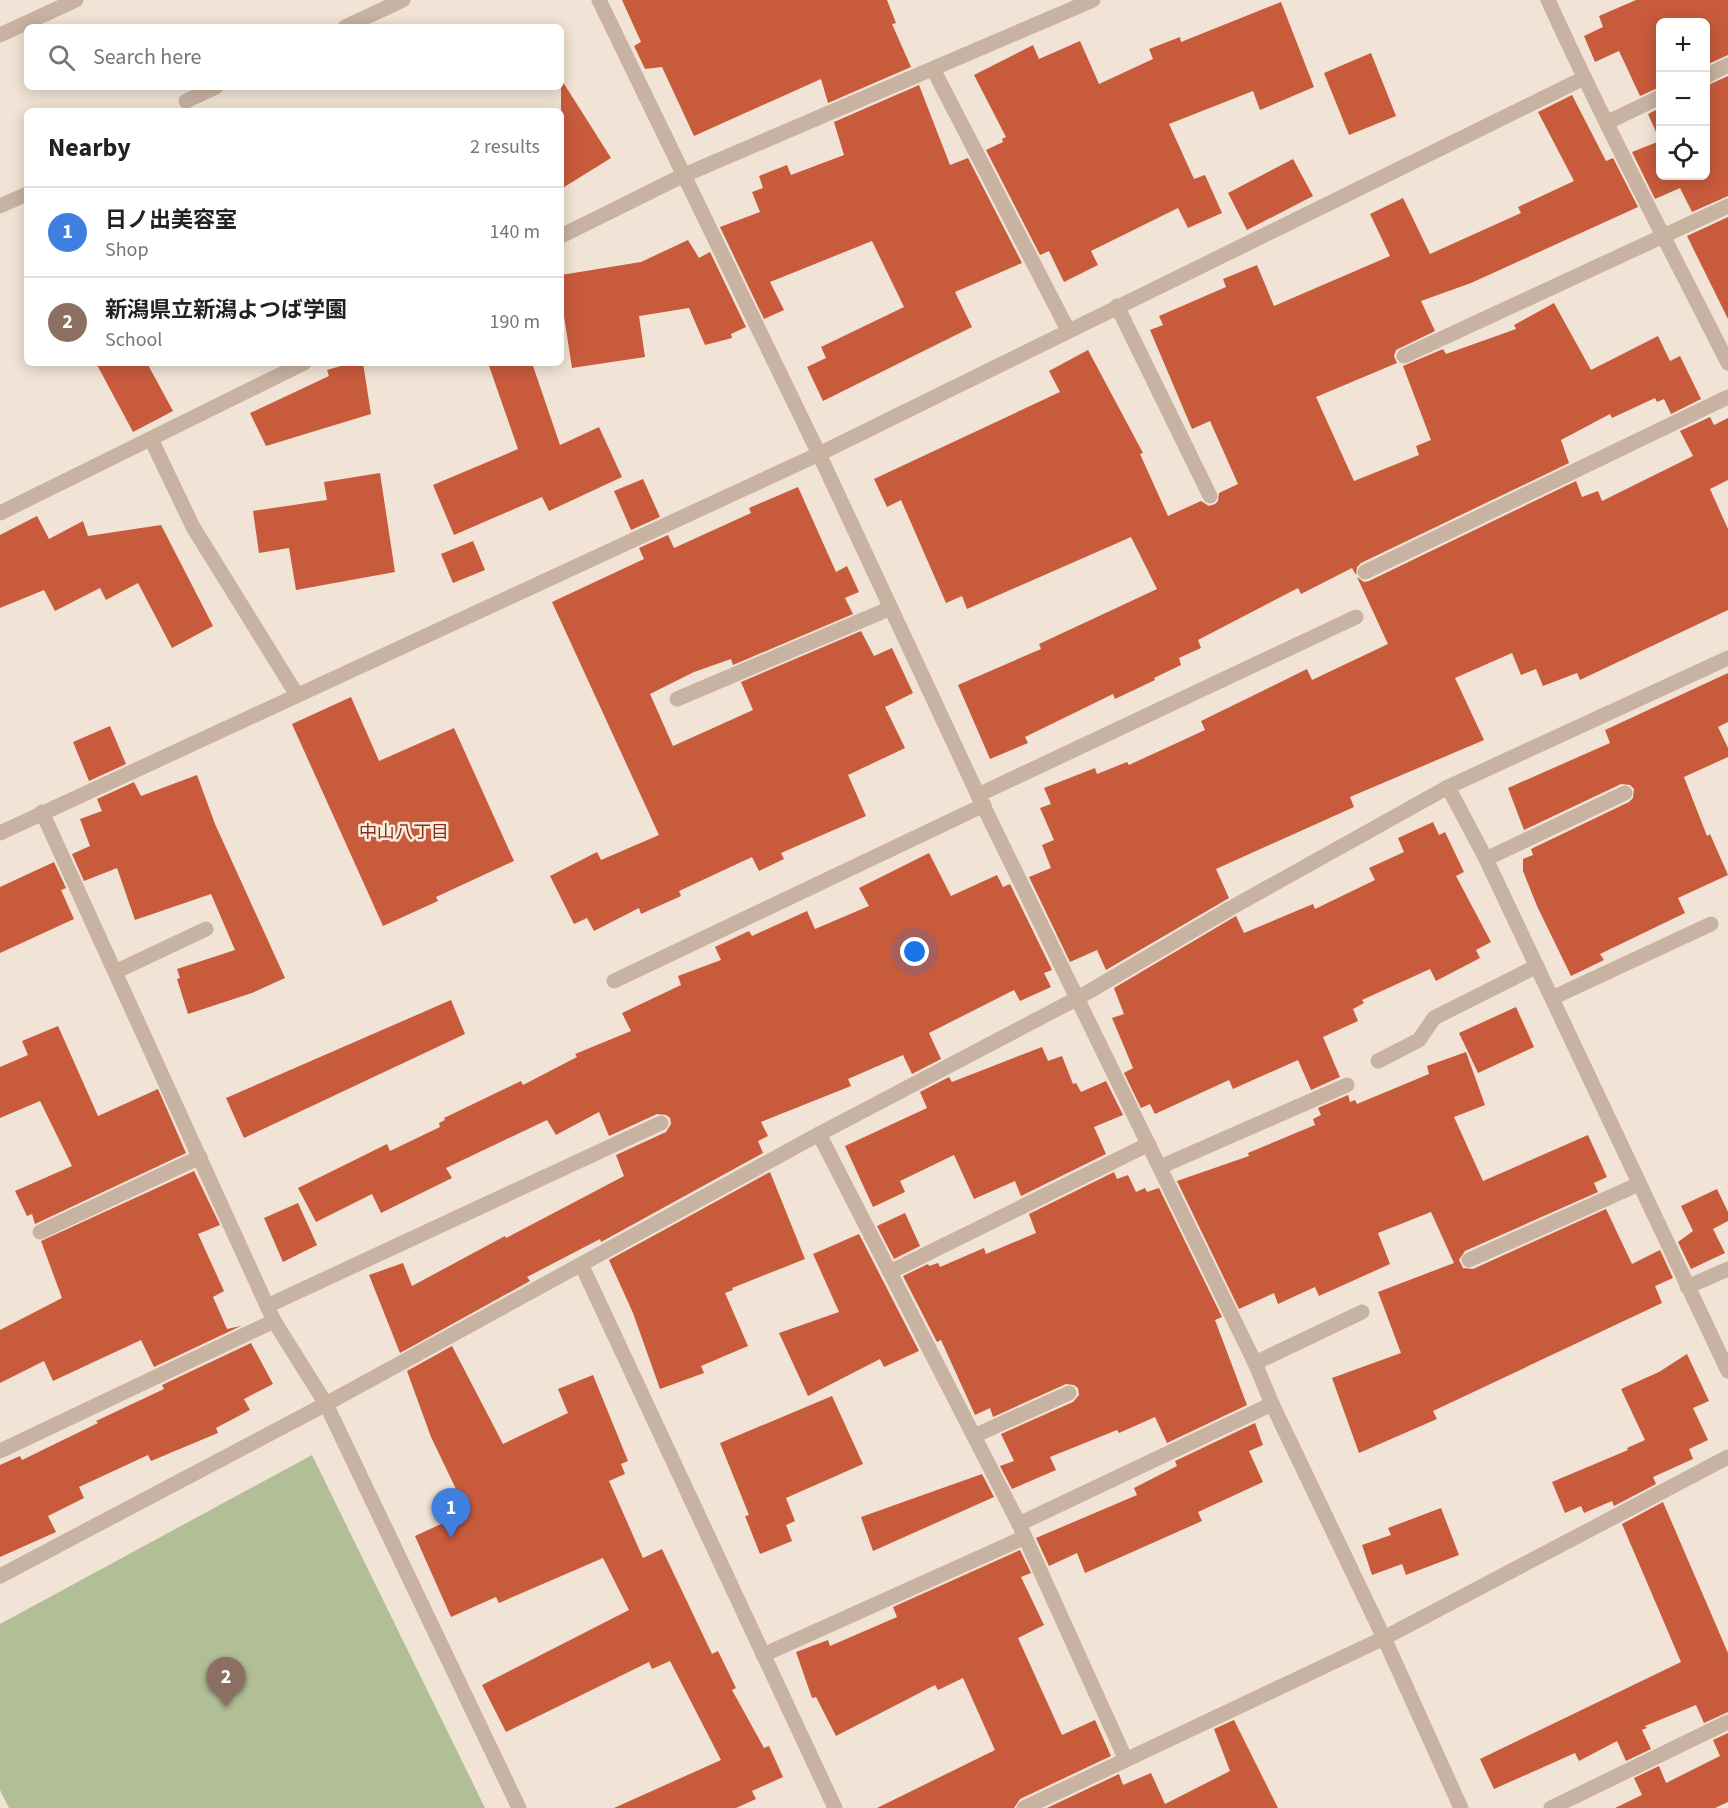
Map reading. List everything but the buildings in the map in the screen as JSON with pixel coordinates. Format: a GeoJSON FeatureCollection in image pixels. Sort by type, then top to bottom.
{"type":"FeatureCollection","features":[{"type":"Feature","properties":{"kind":"street"},"geometry":{"type":"LineString","coordinates":[[25,24],[76,0]]}},
{"type":"Feature","properties":{"kind":"street"},"geometry":{"type":"LineString","coordinates":[[351,24],[403,0]]}},
{"type":"Feature","properties":{"kind":"street"},"geometry":{"type":"LineString","coordinates":[[599,0],[682,176],[819,454],[981,800],[1255,1363],[1461,1808]]}},
{"type":"Feature","properties":{"kind":"street"},"geometry":{"type":"LineString","coordinates":[[564,235],[682,176],[1093,0]]}},
{"type":"Feature","properties":{"kind":"street"},"geometry":{"type":"LineString","coordinates":[[1548,0],[1584,78],[1728,363]]}},
{"type":"Feature","properties":{"kind":"street"},"geometry":{"type":"LineString","coordinates":[[0,36],[24,25]]}},
{"type":"Feature","properties":{"kind":"street"},"geometry":{"type":"LineString","coordinates":[[1710,74],[1728,65]]}},
{"type":"Feature","properties":{"kind":"street"},"geometry":{"type":"LineString","coordinates":[[933,69],[1068,330]]}},
{"type":"Feature","properties":{"kind":"street"},"geometry":{"type":"LineString","coordinates":[[0,833],[819,454],[1584,78]]}},
{"type":"Feature","properties":{"kind":"street"},"geometry":{"type":"LineString","coordinates":[[186,101],[210,90]]}},
{"type":"Feature","properties":{"kind":"street"},"geometry":{"type":"LineString","coordinates":[[1608,122],[1656,99]]}},
{"type":"Feature","properties":{"kind":"street"},"geometry":{"type":"LineString","coordinates":[[0,206],[24,195]]}},
{"type":"Feature","properties":{"kind":"street"},"geometry":{"type":"LineString","coordinates":[[1404,356],[1664,238],[1728,206]]}},
{"type":"Feature","properties":{"kind":"street"},"geometry":{"type":"LineString","coordinates":[[1117,306],[1210,496]]}},
{"type":"Feature","properties":{"kind":"street"},"geometry":{"type":"LineString","coordinates":[[0,513],[298,366]]}},
{"type":"Feature","properties":{"kind":"street"},"geometry":{"type":"LineString","coordinates":[[1365,572],[1728,397]]}},
{"type":"Feature","properties":{"kind":"street"},"geometry":{"type":"LineString","coordinates":[[151,439],[193,527],[297,695]]}},
{"type":"Feature","properties":{"kind":"street"},"geometry":{"type":"LineString","coordinates":[[677,699],[891,608]]}},
{"type":"Feature","properties":{"kind":"street"},"geometry":{"type":"LineString","coordinates":[[614,981],[1356,617]]}},
{"type":"Feature","properties":{"kind":"street"},"geometry":{"type":"LineString","coordinates":[[0,1576],[582,1266],[819,1134],[1078,998],[1231,908],[1448,787],[1728,657]]}},
{"type":"Feature","properties":{"kind":"street"},"geometry":{"type":"LineString","coordinates":[[1448,787],[1486,859],[1728,1371]]}},
{"type":"Feature","properties":{"kind":"street"},"geometry":{"type":"LineString","coordinates":[[1486,859],[1625,793]]}},
{"type":"Feature","properties":{"kind":"street"},"geometry":{"type":"LineString","coordinates":[[42,812],[274,1321],[326,1404],[519,1808]]}},
{"type":"Feature","properties":{"kind":"street"},"geometry":{"type":"LineString","coordinates":[[1551,998],[1711,924]]}},
{"type":"Feature","properties":{"kind":"street"},"geometry":{"type":"LineString","coordinates":[[115,972],[206,929]]}},
{"type":"Feature","properties":{"kind":"street"},"geometry":{"type":"LineString","coordinates":[[1378,1061],[1419,1040],[1434,1018],[1537,966]]}},
{"type":"Feature","properties":{"kind":"street"},"geometry":{"type":"LineString","coordinates":[[1160,1167],[1347,1085]]}},
{"type":"Feature","properties":{"kind":"street"},"geometry":{"type":"LineString","coordinates":[[267,1306],[661,1123]]}},
{"type":"Feature","properties":{"kind":"street"},"geometry":{"type":"LineString","coordinates":[[819,1134],[1022,1531],[1126,1760]]}},
{"type":"Feature","properties":{"kind":"street"},"geometry":{"type":"LineString","coordinates":[[890,1272],[1149,1144]]}},
{"type":"Feature","properties":{"kind":"street"},"geometry":{"type":"LineString","coordinates":[[40,1232],[200,1157]]}},
{"type":"Feature","properties":{"kind":"street"},"geometry":{"type":"LineString","coordinates":[[1469,1260],[1639,1184]]}},
{"type":"Feature","properties":{"kind":"street"},"geometry":{"type":"LineString","coordinates":[[582,1266],[835,1808]]}},
{"type":"Feature","properties":{"kind":"street"},"geometry":{"type":"LineString","coordinates":[[1687,1287],[1728,1269]]}},
{"type":"Feature","properties":{"kind":"street"},"geometry":{"type":"LineString","coordinates":[[1255,1363],[1362,1312]]}},
{"type":"Feature","properties":{"kind":"street"},"geometry":{"type":"LineString","coordinates":[[0,1450],[274,1321]]}},
{"type":"Feature","properties":{"kind":"street"},"geometry":{"type":"LineString","coordinates":[[974,1436],[1069,1393]]}},
{"type":"Feature","properties":{"kind":"street"},"geometry":{"type":"LineString","coordinates":[[764,1655],[1022,1531],[1272,1404]]}},
{"type":"Feature","properties":{"kind":"street"},"geometry":{"type":"LineString","coordinates":[[1024,1808],[1384,1638],[1728,1457]]}},
{"type":"Feature","properties":{"kind":"street"},"geometry":{"type":"LineString","coordinates":[[1551,1808],[1728,1722]]}},
{"type":"Feature","properties":{"kind":"green space"},"geometry":{"type":"Polygon","coordinates":[[[312,1455],[485,1808],[9,1808],[0,1790],[0,1624],[312,1455]]]}},
{"type":"Feature","properties":{"kind":"place","name":"日ノ出美容室"},"geometry":{"type":"Point","coordinates":[451,1538]}},
{"type":"Feature","properties":{"kind":"place","name":"新潟県立新潟よつば学園"},"geometry":{"type":"Point","coordinates":[226,1707]}},
{"type":"Feature","properties":{"kind":"district","name":"中山八丁目"},"geometry":{"type":"Point","coordinates":[404,832]}}]}
